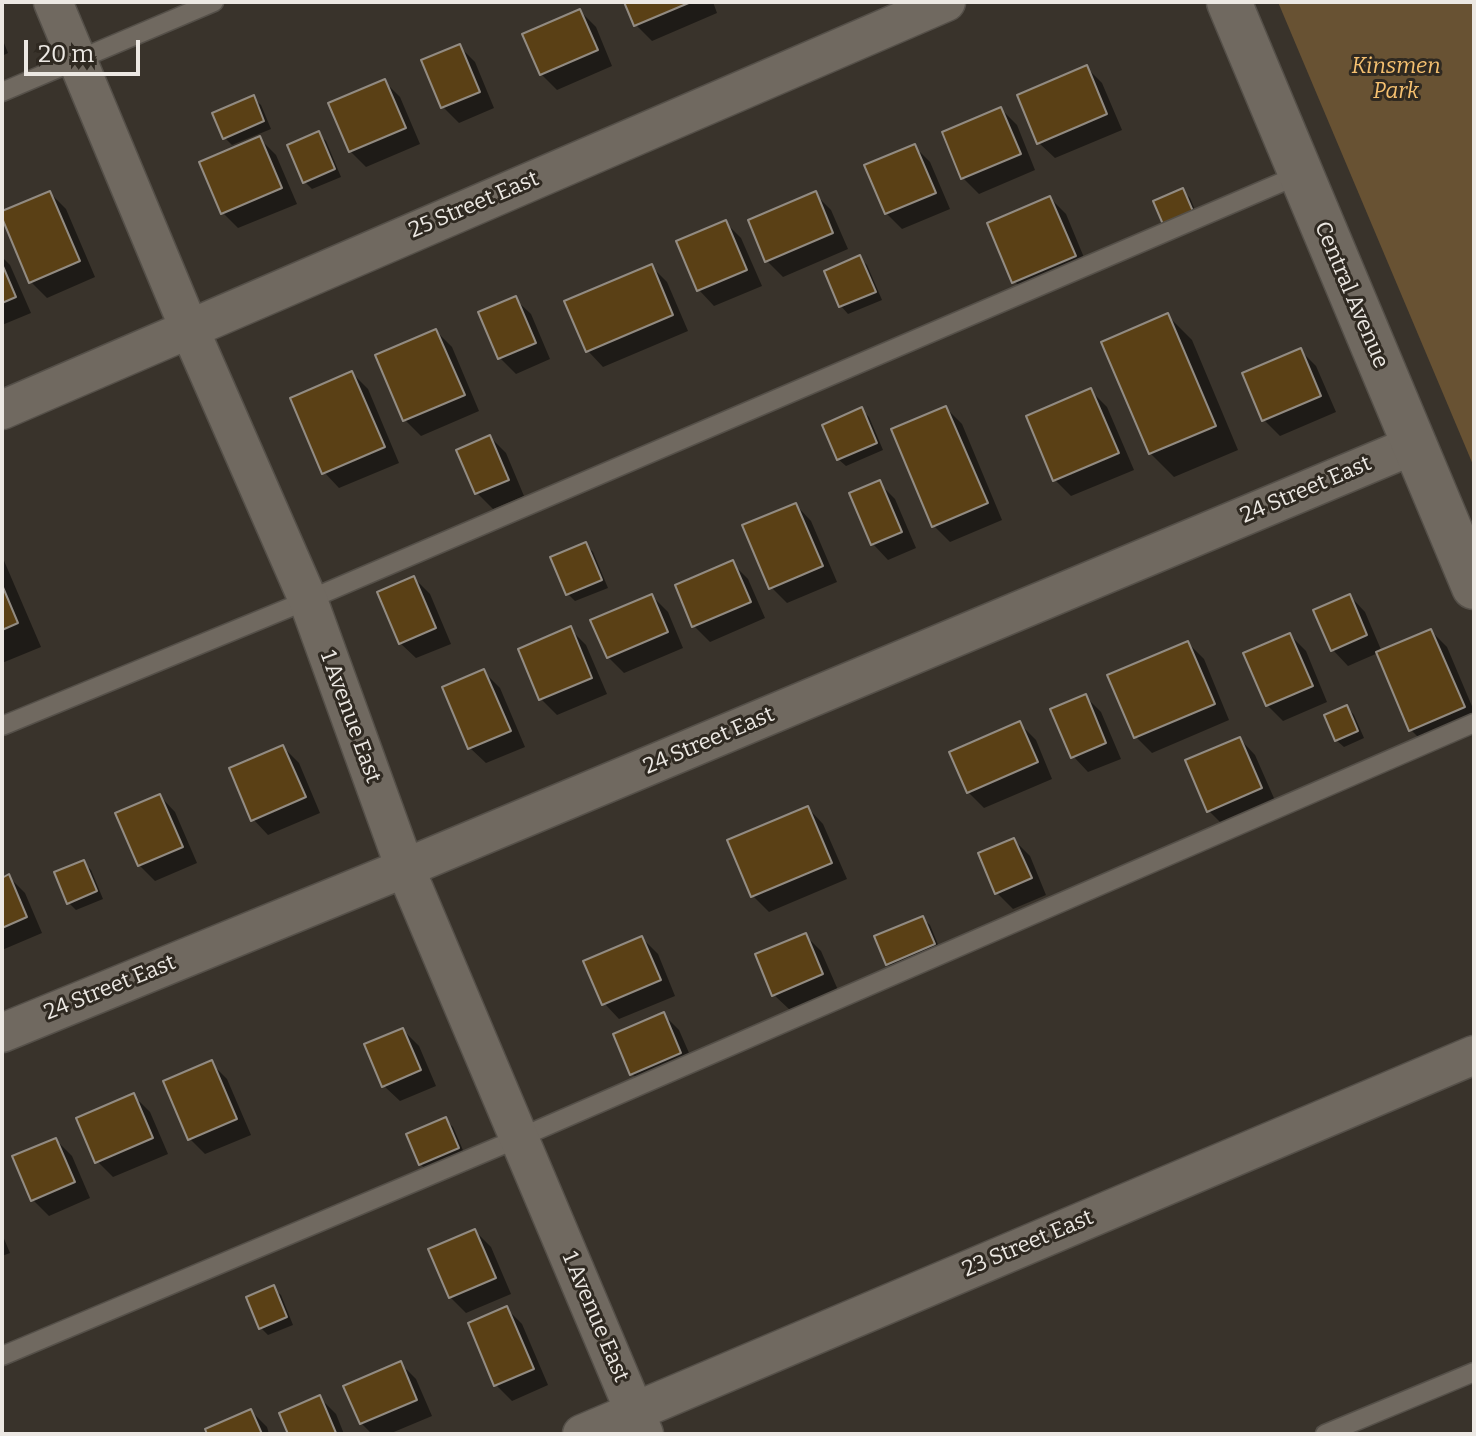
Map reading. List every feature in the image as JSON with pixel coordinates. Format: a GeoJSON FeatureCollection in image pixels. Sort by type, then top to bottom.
{"type":"FeatureCollection","features":[{"type":"Feature","properties":{"kind":"street","name":"1 Avenue East"},"geometry":{"type":"LineString","coordinates":[[53,2],[189,328],[308,600],[405,868],[639,1423]]}},
{"type":"Feature","properties":{"kind":"street","name":"25 Street East"},"geometry":{"type":"LineString","coordinates":[[2,410],[946,2]]}},
{"type":"Feature","properties":{"kind":"street","name":"Central Avenue"},"geometry":{"type":"LineString","coordinates":[[1229,2],[1474,587]]}},
{"type":"Feature","properties":{"kind":"street","name":"24 Street East"},"geometry":{"type":"LineString","coordinates":[[2,1033],[405,868],[1414,445]]}},
{"type":"Feature","properties":{"kind":"street","name":"23 Street East"},"geometry":{"type":"LineString","coordinates":[[582,1434],[639,1423],[1474,1055]]}},
{"type":"Feature","properties":{"kind":"lane"},"geometry":{"type":"LineString","coordinates":[[2,92],[214,2]]}},
{"type":"Feature","properties":{"kind":"lane"},"geometry":{"type":"LineString","coordinates":[[2,726],[308,600],[1301,174]]}},
{"type":"Feature","properties":{"kind":"lane"},"geometry":{"type":"LineString","coordinates":[[2,1356],[519,1138],[1474,723]]}},
{"type":"Feature","properties":{"kind":"lane"},"geometry":{"type":"LineString","coordinates":[[1325,1434],[1474,1372]]}},
{"type":"Feature","properties":{"kind":"green space","name":"Kinsmen Park"},"geometry":{"type":"Polygon","coordinates":[[[1278,2],[1474,2],[1474,467],[1278,2]]]}},
{"type":"Feature","properties":{"kind":"building"},"geometry":{"type":"Polygon","coordinates":[[[624,2],[691,2],[634,26],[624,2]]]}},
{"type":"Feature","properties":{"kind":"building"},"geometry":{"type":"Polygon","coordinates":[[[580,9],[598,50],[540,75],[522,34],[580,9]]]}},
{"type":"Feature","properties":{"kind":"building"},"geometry":{"type":"Polygon","coordinates":[[[460,44],[480,92],[441,108],[421,60],[460,44]]]}},
{"type":"Feature","properties":{"kind":"building"},"geometry":{"type":"Polygon","coordinates":[[[1087,65],[1107,114],[1037,144],[1017,95],[1087,65]]]}},
{"type":"Feature","properties":{"kind":"building"},"geometry":{"type":"Polygon","coordinates":[[[385,79],[406,128],[349,152],[328,103],[385,79]]]}},
{"type":"Feature","properties":{"kind":"building"},"geometry":{"type":"Polygon","coordinates":[[[254,95],[264,121],[223,139],[212,113],[254,95]]]}},
{"type":"Feature","properties":{"kind":"building"},"geometry":{"type":"Polygon","coordinates":[[[1001,107],[1021,154],[961,179],[942,132],[1001,107]]]}},
{"type":"Feature","properties":{"kind":"building"},"geometry":{"type":"Polygon","coordinates":[[[319,131],[335,169],[303,183],[287,145],[319,131]]]}},
{"type":"Feature","properties":{"kind":"building"},"geometry":{"type":"Polygon","coordinates":[[[260,136],[282,188],[221,214],[199,162],[260,136]]]}},
{"type":"Feature","properties":{"kind":"building"},"geometry":{"type":"Polygon","coordinates":[[[915,144],[936,193],[885,214],[864,165],[915,144]]]}},
{"type":"Feature","properties":{"kind":"building"},"geometry":{"type":"Polygon","coordinates":[[[1183,188],[1195,216],[1165,229],[1153,201],[1183,188]]]}},
{"type":"Feature","properties":{"kind":"building"},"geometry":{"type":"Polygon","coordinates":[[[50,191],[80,261],[29,283],[2,218],[2,211],[50,191]]]}},
{"type":"Feature","properties":{"kind":"building"},"geometry":{"type":"Polygon","coordinates":[[[816,191],[833,233],[765,262],[748,220],[816,191]]]}},
{"type":"Feature","properties":{"kind":"building"},"geometry":{"type":"Polygon","coordinates":[[[1050,196],[1076,256],[1012,283],[987,223],[1050,196]]]}},
{"type":"Feature","properties":{"kind":"building"},"geometry":{"type":"Polygon","coordinates":[[[726,220],[747,270],[697,291],[676,241],[726,220]]]}},
{"type":"Feature","properties":{"kind":"building"},"geometry":{"type":"Polygon","coordinates":[[[860,255],[876,292],[839,307],[824,271],[860,255]]]}},
{"type":"Feature","properties":{"kind":"building"},"geometry":{"type":"Polygon","coordinates":[[[2,264],[16,297],[2,303],[2,264]]]}},
{"type":"Feature","properties":{"kind":"building"},"geometry":{"type":"Polygon","coordinates":[[[652,264],[673,315],[586,352],[564,301],[652,264]]]}},
{"type":"Feature","properties":{"kind":"building"},"geometry":{"type":"Polygon","coordinates":[[[516,296],[536,343],[498,359],[478,312],[516,296]]]}},
{"type":"Feature","properties":{"kind":"building"},"geometry":{"type":"Polygon","coordinates":[[[1168,313],[1216,426],[1149,454],[1101,342],[1168,313]]]}},
{"type":"Feature","properties":{"kind":"building"},"geometry":{"type":"Polygon","coordinates":[[[436,329],[465,395],[403,421],[375,355],[436,329]]]}},
{"type":"Feature","properties":{"kind":"building"},"geometry":{"type":"Polygon","coordinates":[[[1301,348],[1321,396],[1262,421],[1242,373],[1301,348]]]}},
{"type":"Feature","properties":{"kind":"building"},"geometry":{"type":"Polygon","coordinates":[[[352,371],[385,447],[322,474],[290,398],[352,371]]]}},
{"type":"Feature","properties":{"kind":"building"},"geometry":{"type":"Polygon","coordinates":[[[1091,388],[1119,453],[1053,481],[1026,416],[1091,388]]]}},
{"type":"Feature","properties":{"kind":"building"},"geometry":{"type":"Polygon","coordinates":[[[946,406],[988,503],[932,527],[891,429],[946,406]]]}},
{"type":"Feature","properties":{"kind":"building"},"geometry":{"type":"Polygon","coordinates":[[[862,407],[877,443],[837,460],[822,425],[862,407]]]}},
{"type":"Feature","properties":{"kind":"building"},"geometry":{"type":"Polygon","coordinates":[[[490,435],[509,480],[475,494],[456,450],[490,435]]]}},
{"type":"Feature","properties":{"kind":"building"},"geometry":{"type":"Polygon","coordinates":[[[880,480],[902,532],[871,545],[849,493],[880,480]]]}},
{"type":"Feature","properties":{"kind":"building"},"geometry":{"type":"Polygon","coordinates":[[[796,503],[823,566],[769,589],[742,525],[796,503]]]}},
{"type":"Feature","properties":{"kind":"building"},"geometry":{"type":"Polygon","coordinates":[[[586,542],[602,580],[566,595],[550,557],[586,542]]]}},
{"type":"Feature","properties":{"kind":"building"},"geometry":{"type":"Polygon","coordinates":[[[733,560],[751,602],[692,627],[675,585],[733,560]]]}},
{"type":"Feature","properties":{"kind":"building"},"geometry":{"type":"Polygon","coordinates":[[[414,576],[436,628],[399,644],[377,592],[414,576]]]}},
{"type":"Feature","properties":{"kind":"building"},"geometry":{"type":"Polygon","coordinates":[[[2,585],[18,623],[2,630],[2,585]]]}},
{"type":"Feature","properties":{"kind":"building"},"geometry":{"type":"Polygon","coordinates":[[[652,594],[668,632],[607,658],[590,620],[652,594]]]}},
{"type":"Feature","properties":{"kind":"building"},"geometry":{"type":"Polygon","coordinates":[[[1350,594],[1367,635],[1331,651],[1313,610],[1350,594]]]}},
{"type":"Feature","properties":{"kind":"building"},"geometry":{"type":"Polygon","coordinates":[[[571,626],[592,678],[539,700],[518,649],[571,626]]]}},
{"type":"Feature","properties":{"kind":"building"},"geometry":{"type":"Polygon","coordinates":[[[1431,629],[1465,707],[1409,731],[1376,652],[1431,629]]]}},
{"type":"Feature","properties":{"kind":"building"},"geometry":{"type":"Polygon","coordinates":[[[1290,633],[1313,686],[1266,706],[1243,653],[1290,633]]]}},
{"type":"Feature","properties":{"kind":"building"},"geometry":{"type":"Polygon","coordinates":[[[1188,641],[1215,704],[1134,738],[1107,675],[1188,641]]]}},
{"type":"Feature","properties":{"kind":"building"},"geometry":{"type":"Polygon","coordinates":[[[484,669],[511,731],[468,749],[442,687],[484,669]]]}},
{"type":"Feature","properties":{"kind":"building"},"geometry":{"type":"Polygon","coordinates":[[[1086,694],[1106,743],[1071,758],[1050,709],[1086,694]]]}},
{"type":"Feature","properties":{"kind":"building"},"geometry":{"type":"Polygon","coordinates":[[[1347,705],[1358,731],[1335,741],[1324,715],[1347,705]]]}},
{"type":"Feature","properties":{"kind":"building"},"geometry":{"type":"Polygon","coordinates":[[[1020,721],[1038,762],[967,793],[949,752],[1020,721]]]}},
{"type":"Feature","properties":{"kind":"building"},"geometry":{"type":"Polygon","coordinates":[[[1240,737],[1262,788],[1207,812],[1185,760],[1240,737]]]}},
{"type":"Feature","properties":{"kind":"building"},"geometry":{"type":"Polygon","coordinates":[[[283,745],[306,797],[251,821],[229,768],[283,745]]]}},
{"type":"Feature","properties":{"kind":"building"},"geometry":{"type":"Polygon","coordinates":[[[160,794],[183,847],[138,866],[115,813],[160,794]]]}},
{"type":"Feature","properties":{"kind":"building"},"geometry":{"type":"Polygon","coordinates":[[[808,806],[832,863],[751,897],[727,840],[808,806]]]}},
{"type":"Feature","properties":{"kind":"building"},"geometry":{"type":"Polygon","coordinates":[[[1014,838],[1032,878],[995,894],[978,853],[1014,838]]]}},
{"type":"Feature","properties":{"kind":"building"},"geometry":{"type":"Polygon","coordinates":[[[84,860],[97,891],[67,904],[54,872],[84,860]]]}},
{"type":"Feature","properties":{"kind":"building"},"geometry":{"type":"Polygon","coordinates":[[[9,874],[27,917],[2,928],[2,878],[9,874]]]}},
{"type":"Feature","properties":{"kind":"building"},"geometry":{"type":"Polygon","coordinates":[[[923,916],[935,944],[886,965],[874,936],[923,916]]]}},
{"type":"Feature","properties":{"kind":"building"},"geometry":{"type":"Polygon","coordinates":[[[806,933],[823,974],[772,996],[755,954],[806,933]]]}},
{"type":"Feature","properties":{"kind":"building"},"geometry":{"type":"Polygon","coordinates":[[[642,936],[661,980],[602,1005],[583,961],[642,936]]]}},
{"type":"Feature","properties":{"kind":"building"},"geometry":{"type":"Polygon","coordinates":[[[664,1012],[681,1053],[630,1075],[613,1034],[664,1012]]]}},
{"type":"Feature","properties":{"kind":"building"},"geometry":{"type":"Polygon","coordinates":[[[403,1028],[421,1070],[382,1087],[364,1044],[403,1028]]]}},
{"type":"Feature","properties":{"kind":"building"},"geometry":{"type":"Polygon","coordinates":[[[212,1060],[237,1119],[188,1140],[163,1081],[212,1060]]]}},
{"type":"Feature","properties":{"kind":"building"},"geometry":{"type":"Polygon","coordinates":[[[134,1093],[153,1138],[95,1163],[76,1118],[134,1093]]]}},
{"type":"Feature","properties":{"kind":"building"},"geometry":{"type":"Polygon","coordinates":[[[446,1117],[459,1148],[419,1165],[406,1134],[446,1117]]]}},
{"type":"Feature","properties":{"kind":"building"},"geometry":{"type":"Polygon","coordinates":[[[56,1138],[75,1182],[31,1201],[12,1156],[56,1138]]]}},
{"type":"Feature","properties":{"kind":"building"},"geometry":{"type":"Polygon","coordinates":[[[475,1229],[496,1278],[449,1298],[428,1249],[475,1229]]]}},
{"type":"Feature","properties":{"kind":"building"},"geometry":{"type":"Polygon","coordinates":[[[274,1285],[287,1317],[259,1329],[246,1297],[274,1285]]]}},
{"type":"Feature","properties":{"kind":"building"},"geometry":{"type":"Polygon","coordinates":[[[507,1306],[534,1369],[494,1386],[468,1323],[507,1306]]]}},
{"type":"Feature","properties":{"kind":"building"},"geometry":{"type":"Polygon","coordinates":[[[401,1361],[417,1400],[360,1424],[343,1386],[401,1361]]]}},
{"type":"Feature","properties":{"kind":"building"},"geometry":{"type":"Polygon","coordinates":[[[320,1395],[336,1433],[288,1434],[279,1413],[320,1395]]]}},
{"type":"Feature","properties":{"kind":"building"},"geometry":{"type":"Polygon","coordinates":[[[251,1409],[262,1434],[207,1434],[205,1429],[251,1409]]]}}]}
